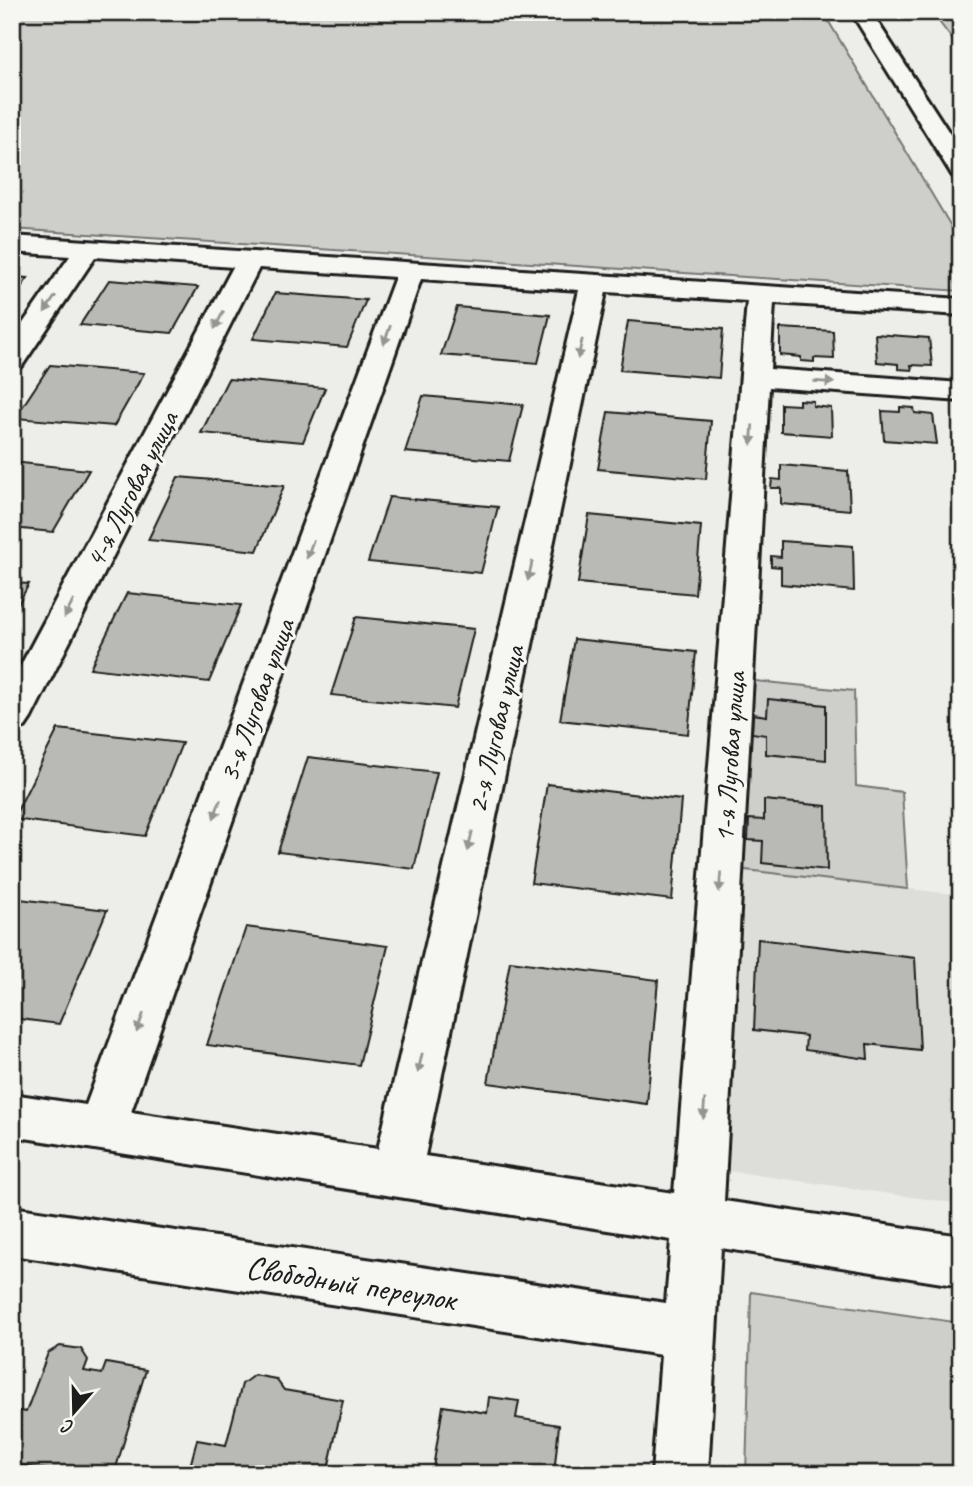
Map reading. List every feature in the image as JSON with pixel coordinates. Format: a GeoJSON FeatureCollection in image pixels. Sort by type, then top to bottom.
{"type":"FeatureCollection","features":[{"type":"Feature","properties":{"kind":"street"},"geometry":{"type":"LineString","coordinates":[[861,12],[961,170]]}},
{"type":"Feature","properties":{"kind":"street"},"geometry":{"type":"LineString","coordinates":[[12,243],[961,307]]}},
{"type":"Feature","properties":{"kind":"street"},"geometry":{"type":"LineString","coordinates":[[12,360],[88,249]]}},
{"type":"Feature","properties":{"kind":"street","name":"4-я Луговая улица"},"geometry":{"type":"LineString","coordinates":[[12,718],[250,260]]}},
{"type":"Feature","properties":{"kind":"street","name":"3-я Луговая улица"},"geometry":{"type":"LineString","coordinates":[[101,1129],[411,270]]}},
{"type":"Feature","properties":{"kind":"street","name":"2-я Луговая улица"},"geometry":{"type":"LineString","coordinates":[[396,1175],[594,283]]}},
{"type":"Feature","properties":{"kind":"street","name":"1-я Луговая улица"},"geometry":{"type":"LineString","coordinates":[[680,1474],[761,294]]}},
{"type":"Feature","properties":{"kind":"street"},"geometry":{"type":"LineString","coordinates":[[756,377],[961,392]]}},
{"type":"Feature","properties":{"kind":"street"},"geometry":{"type":"LineString","coordinates":[[12,1115],[961,1261]]}},
{"type":"Feature","properties":{"kind":"street","name":"Свободный переулок"},"geometry":{"type":"LineString","coordinates":[[12,1231],[689,1333]]}},
{"type":"Feature","properties":{"kind":"shaded area"},"geometry":{"type":"Polygon","coordinates":[[[12,12],[823,12],[961,243],[961,291],[12,229],[12,12]]]}},
{"type":"Feature","properties":{"kind":"shaded area"},"geometry":{"type":"Polygon","coordinates":[[[961,14],[961,51],[934,15],[961,14]]]}},
{"type":"Feature","properties":{"kind":"shaded area"},"geometry":{"type":"Polygon","coordinates":[[[746,680],[854,691],[856,786],[902,792],[908,889],[737,869],[746,680]]]}},
{"type":"Feature","properties":{"kind":"shaded area"},"geometry":{"type":"Polygon","coordinates":[[[737,869],[961,895],[961,1204],[722,1170],[737,869]]]}},
{"type":"Feature","properties":{"kind":"shaded area"},"geometry":{"type":"Polygon","coordinates":[[[751,1292],[961,1323],[961,1474],[746,1474],[751,1292]]]}},
{"type":"Feature","properties":{"kind":"building"},"geometry":{"type":"Polygon","coordinates":[[[12,277],[28,278],[12,300],[12,277]]]}},
{"type":"Feature","properties":{"kind":"building"},"geometry":{"type":"Polygon","coordinates":[[[109,280],[198,287],[172,333],[80,325],[109,280]]]}},
{"type":"Feature","properties":{"kind":"building"},"geometry":{"type":"Polygon","coordinates":[[[275,293],[366,300],[347,347],[253,339],[275,293]]]}},
{"type":"Feature","properties":{"kind":"building"},"geometry":{"type":"Polygon","coordinates":[[[457,307],[550,315],[538,363],[441,355],[457,307]]]}},
{"type":"Feature","properties":{"kind":"building"},"geometry":{"type":"Polygon","coordinates":[[[628,321],[723,329],[719,378],[620,370],[628,321]]]}},
{"type":"Feature","properties":{"kind":"building"},"geometry":{"type":"Polygon","coordinates":[[[780,328],[833,331],[834,359],[814,358],[814,362],[801,361],[801,357],[780,355],[780,328]]]}},
{"type":"Feature","properties":{"kind":"building"},"geometry":{"type":"Polygon","coordinates":[[[875,334],[929,338],[932,366],[911,365],[912,370],[898,369],[898,364],[877,362],[875,334]]]}},
{"type":"Feature","properties":{"kind":"building"},"geometry":{"type":"Polygon","coordinates":[[[50,365],[144,373],[114,426],[15,418],[50,365]]]}},
{"type":"Feature","properties":{"kind":"building"},"geometry":{"type":"Polygon","coordinates":[[[228,379],[325,388],[303,442],[201,433],[228,379]]]}},
{"type":"Feature","properties":{"kind":"building"},"geometry":{"type":"Polygon","coordinates":[[[423,396],[523,405],[509,461],[405,452],[423,396]]]}},
{"type":"Feature","properties":{"kind":"building"},"geometry":{"type":"Polygon","coordinates":[[[799,400],[813,401],[813,406],[831,408],[832,436],[781,432],[781,404],[799,405],[799,400]]]}},
{"type":"Feature","properties":{"kind":"building"},"geometry":{"type":"Polygon","coordinates":[[[900,407],[914,408],[915,413],[933,415],[937,444],[884,440],[882,411],[900,412],[900,407]]]}},
{"type":"Feature","properties":{"kind":"building"},"geometry":{"type":"Polygon","coordinates":[[[608,412],[711,421],[706,479],[598,469],[608,412]]]}},
{"type":"Feature","properties":{"kind":"building"},"geometry":{"type":"Polygon","coordinates":[[[12,462],[89,470],[53,532],[12,528],[12,462]]]}},
{"type":"Feature","properties":{"kind":"building"},"geometry":{"type":"Polygon","coordinates":[[[781,465],[848,471],[850,510],[781,504],[781,488],[771,488],[772,479],[781,480],[781,465]]]}},
{"type":"Feature","properties":{"kind":"building"},"geometry":{"type":"Polygon","coordinates":[[[178,477],[284,486],[257,551],[148,540],[178,477]]]}},
{"type":"Feature","properties":{"kind":"building"},"geometry":{"type":"Polygon","coordinates":[[[389,497],[498,507],[481,573],[368,562],[389,497]]]}},
{"type":"Feature","properties":{"kind":"building"},"geometry":{"type":"Polygon","coordinates":[[[589,515],[701,526],[695,594],[578,583],[589,515]]]}},
{"type":"Feature","properties":{"kind":"building"},"geometry":{"type":"Polygon","coordinates":[[[781,541],[853,546],[854,591],[781,584],[781,567],[771,566],[771,556],[781,557],[781,541]]]}},
{"type":"Feature","properties":{"kind":"building"},"geometry":{"type":"Polygon","coordinates":[[[12,583],[29,584],[12,615],[12,583]]]}},
{"type":"Feature","properties":{"kind":"building"},"geometry":{"type":"Polygon","coordinates":[[[127,593],[241,605],[209,682],[90,668],[127,593]]]}},
{"type":"Feature","properties":{"kind":"building"},"geometry":{"type":"Polygon","coordinates":[[[356,617],[474,629],[455,708],[331,695],[356,617]]]}},
{"type":"Feature","properties":{"kind":"building"},"geometry":{"type":"Polygon","coordinates":[[[574,639],[696,652],[688,734],[560,720],[574,639]]]}},
{"type":"Feature","properties":{"kind":"building"},"geometry":{"type":"Polygon","coordinates":[[[768,699],[826,705],[826,760],[766,754],[766,735],[752,733],[753,714],[767,716],[768,699]]]}},
{"type":"Feature","properties":{"kind":"building"},"geometry":{"type":"Polygon","coordinates":[[[58,729],[182,743],[145,836],[13,819],[58,729]]]}},
{"type":"Feature","properties":{"kind":"building"},"geometry":{"type":"Polygon","coordinates":[[[308,757],[437,772],[414,869],[278,852],[308,757]]]}},
{"type":"Feature","properties":{"kind":"building"},"geometry":{"type":"Polygon","coordinates":[[[547,784],[681,800],[672,900],[531,883],[547,784]]]}},
{"type":"Feature","properties":{"kind":"building"},"geometry":{"type":"Polygon","coordinates":[[[764,800],[826,806],[827,870],[762,863],[763,841],[748,840],[749,819],[764,820],[764,800]]]}},
{"type":"Feature","properties":{"kind":"building"},"geometry":{"type":"Polygon","coordinates":[[[12,898],[107,910],[59,1024],[12,1018],[12,898]]]}},
{"type":"Feature","properties":{"kind":"building"},"geometry":{"type":"Polygon","coordinates":[[[246,927],[388,946],[359,1065],[207,1045],[246,927]]]}},
{"type":"Feature","properties":{"kind":"building"},"geometry":{"type":"Polygon","coordinates":[[[758,939],[915,958],[920,1050],[867,1044],[868,1059],[805,1050],[806,1036],[754,1030],[758,939]]]}},
{"type":"Feature","properties":{"kind":"building"},"geometry":{"type":"Polygon","coordinates":[[[510,961],[658,980],[647,1104],[488,1083],[510,961]]]}},
{"type":"Feature","properties":{"kind":"building"},"geometry":{"type":"Polygon","coordinates":[[[60,1346],[81,1349],[88,1360],[84,1371],[102,1374],[106,1363],[146,1370],[114,1474],[73,1474],[12,1464],[12,1410],[26,1412],[48,1353],[60,1346]]]}},
{"type":"Feature","properties":{"kind":"building"},"geometry":{"type":"Polygon","coordinates":[[[254,1375],[276,1379],[284,1390],[343,1400],[327,1474],[188,1474],[197,1440],[226,1445],[242,1384],[254,1375]]]}},
{"type":"Feature","properties":{"kind":"building"},"geometry":{"type":"Polygon","coordinates":[[[489,1397],[519,1401],[516,1418],[559,1425],[554,1474],[432,1474],[443,1406],[487,1413],[489,1397]]]}}]}
